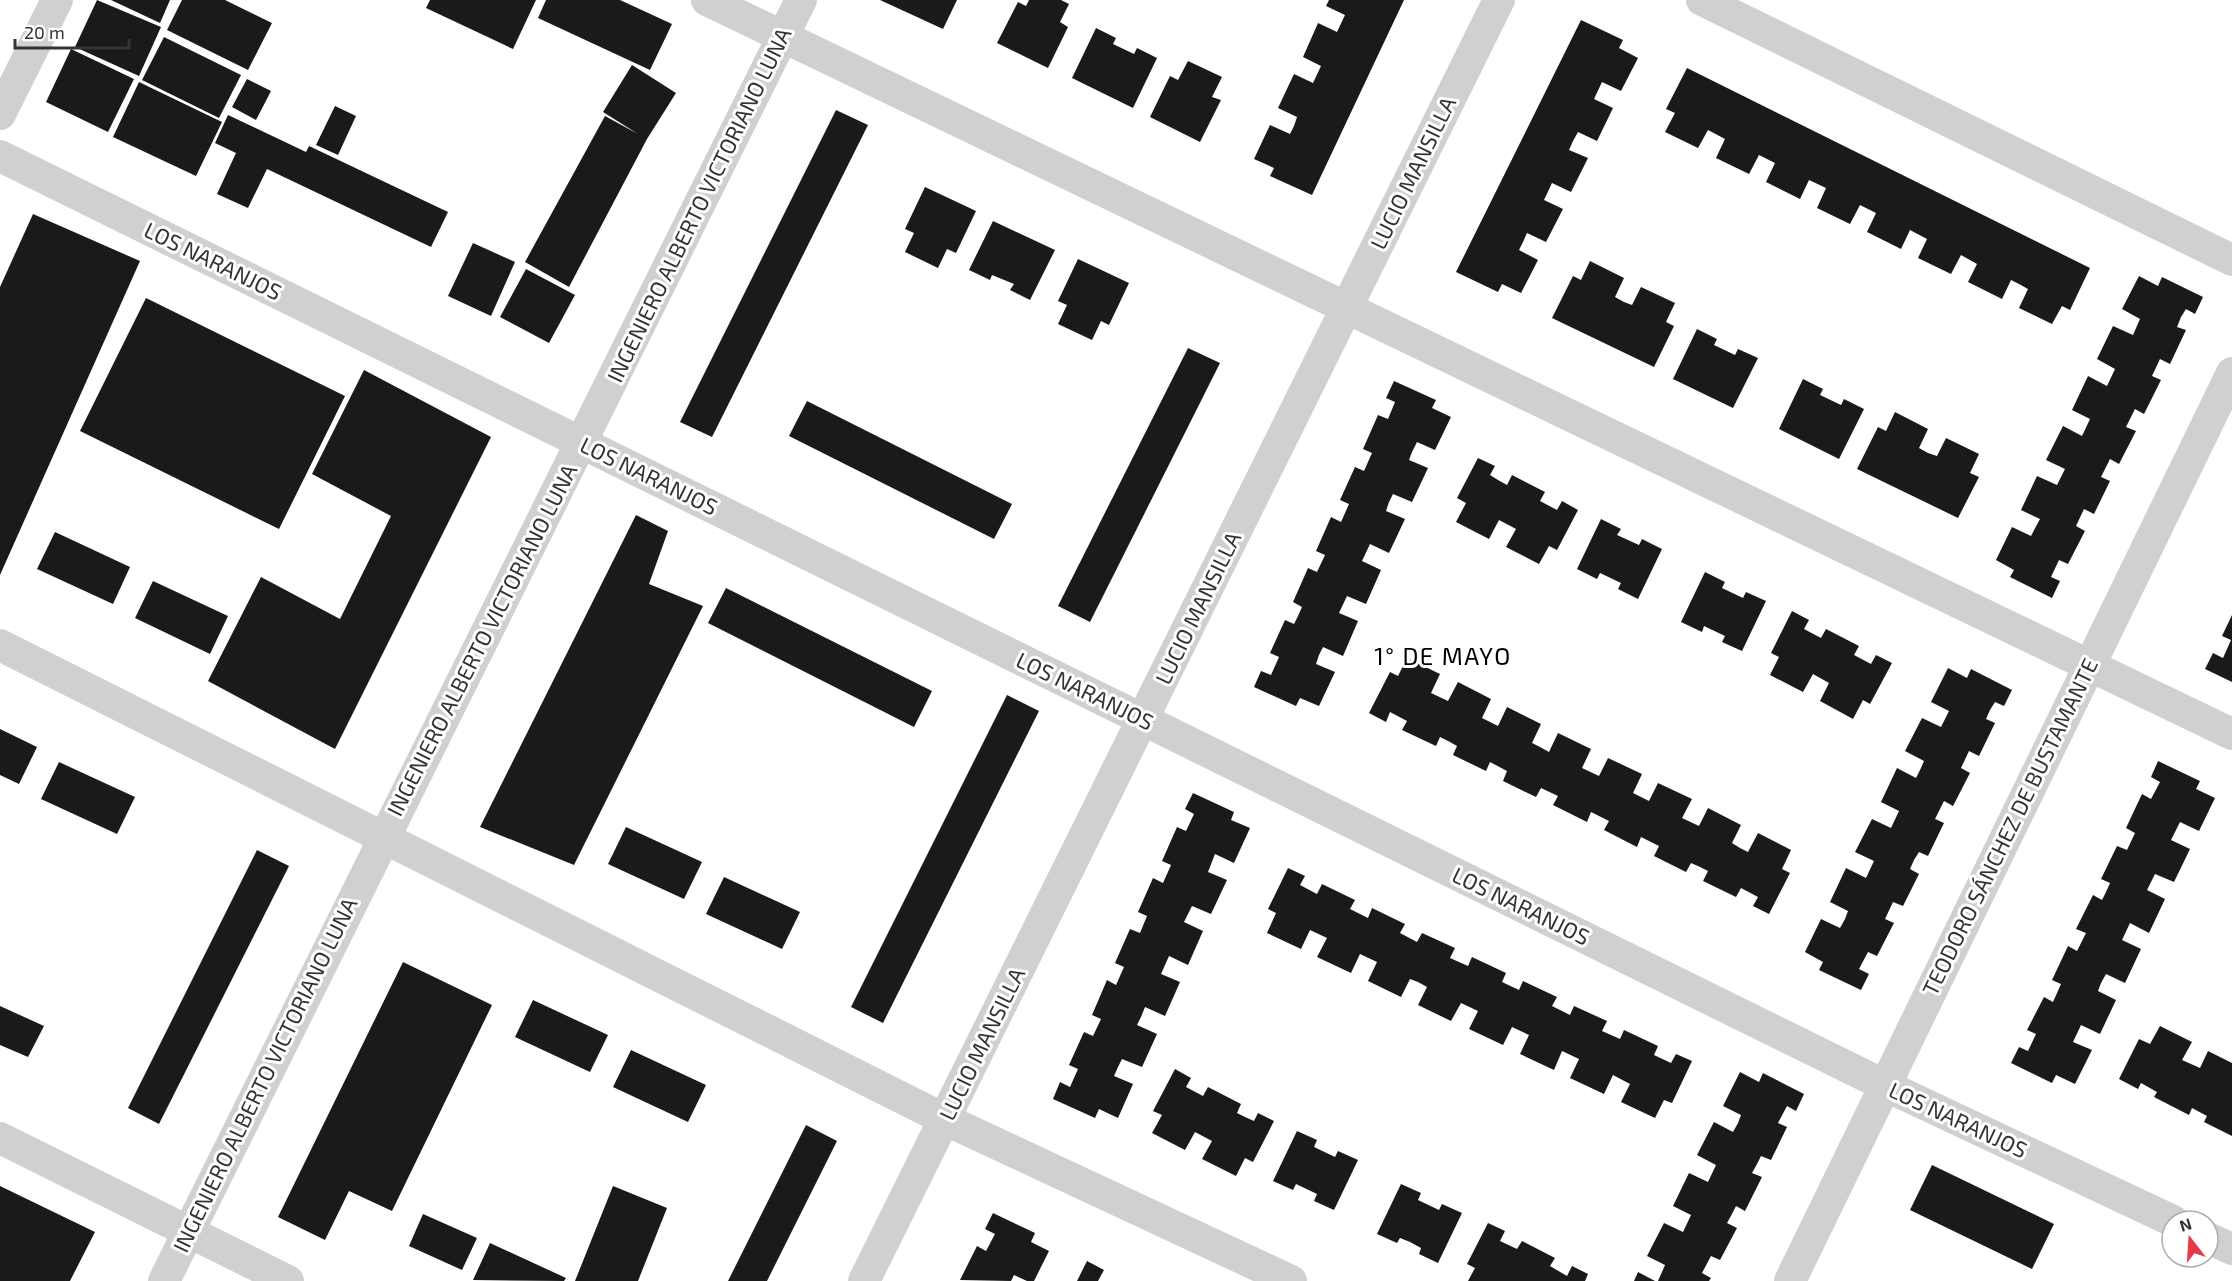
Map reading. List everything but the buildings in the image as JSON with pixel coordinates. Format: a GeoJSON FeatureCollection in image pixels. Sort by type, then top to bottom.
{"type":"FeatureCollection","features":[{"type":"Feature","properties":{"kind":"street"},"geometry":{"type":"LineString","coordinates":[[0,114],[57,0]]}},
{"type":"Feature","properties":{"kind":"street"},"geometry":{"type":"LineString","coordinates":[[707,0],[2232,734]]}},
{"type":"Feature","properties":{"kind":"street","name":"INGENIERO ALBERTO VICTORIANO LUNA"},"geometry":{"type":"LineString","coordinates":[[164,1281],[801,0]]}},
{"type":"Feature","properties":{"kind":"street","name":"LUCIO MANSILLA"},"geometry":{"type":"LineString","coordinates":[[864,1281],[1499,0]]}},
{"type":"Feature","properties":{"kind":"street"},"geometry":{"type":"LineString","coordinates":[[1702,0],[2232,260]]}},
{"type":"Feature","properties":{"kind":"street","name":"LOS NARANJOS"},"geometry":{"type":"LineString","coordinates":[[0,156],[1884,1085],[2160,1215]]}},
{"type":"Feature","properties":{"kind":"street","name":"TEODORO SÁNCHEZ DE BUSTAMANTE"},"geometry":{"type":"LineString","coordinates":[[1790,1281],[2232,373]]}},
{"type":"Feature","properties":{"kind":"street"},"geometry":{"type":"LineString","coordinates":[[0,645],[944,1119],[1291,1281]]}},
{"type":"Feature","properties":{"kind":"street"},"geometry":{"type":"LineString","coordinates":[[0,1137],[288,1281]]}},
{"type":"Feature","properties":{"kind":"district","name":"1° DE MAYO"},"geometry":{"type":"Point","coordinates":[1443,657]}}]}
